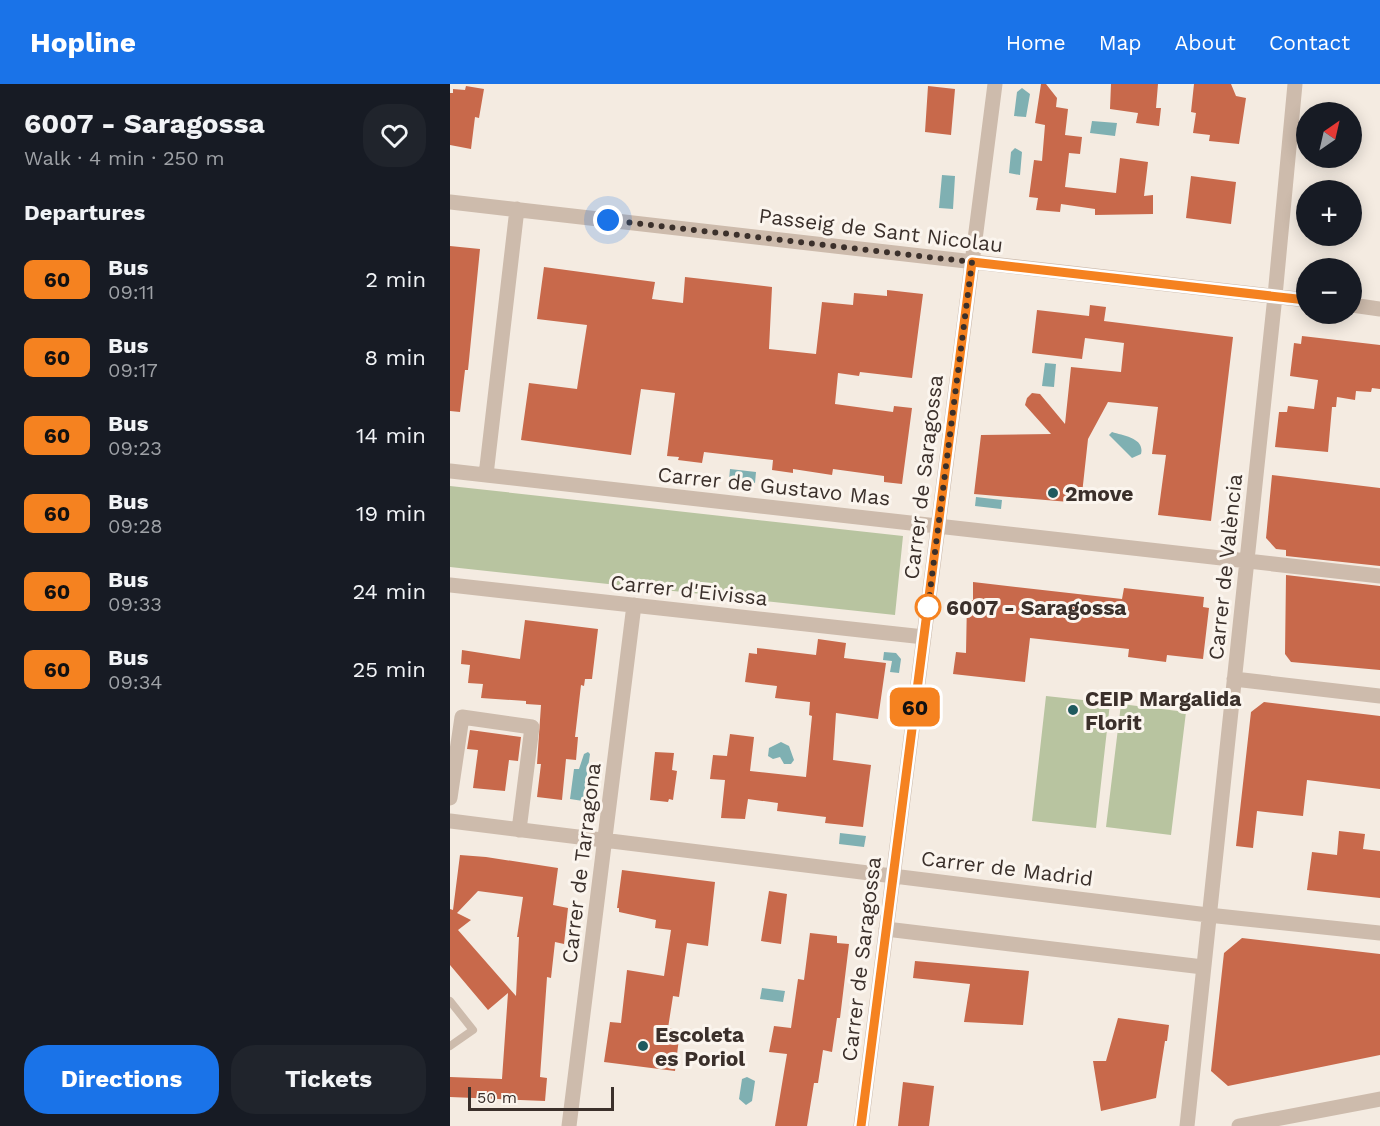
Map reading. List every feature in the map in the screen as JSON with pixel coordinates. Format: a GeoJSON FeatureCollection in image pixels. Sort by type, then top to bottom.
{"type":"FeatureCollection","features":[{"type":"Feature","properties":{"kind":"street","name":"Carrer de Saragossa"},"geometry":{"type":"LineString","coordinates":[[861,1126],[995,84]]}},
{"type":"Feature","properties":{"kind":"street","name":"Carrer de València"},"geometry":{"type":"LineString","coordinates":[[1186,1126],[1275,296],[1294,84]]}},
{"type":"Feature","properties":{"kind":"street","name":"Passeig de Sant Nicolau"},"geometry":{"type":"LineString","coordinates":[[450,202],[1296,299]]}},
{"type":"Feature","properties":{"kind":"street"},"geometry":{"type":"LineString","coordinates":[[486,475],[517,209]]}},
{"type":"Feature","properties":{"kind":"street"},"geometry":{"type":"LineString","coordinates":[[1362,306],[1380,309]]}},
{"type":"Feature","properties":{"kind":"street","name":"Carrer de Gustavo Mas"},"geometry":{"type":"LineString","coordinates":[[450,471],[1380,576]]}},
{"type":"Feature","properties":{"kind":"street","name":"Carrer d'Eivissa"},"geometry":{"type":"LineString","coordinates":[[450,585],[924,637]]}},
{"type":"Feature","properties":{"kind":"street","name":"Carrer de Tarragona"},"geometry":{"type":"LineString","coordinates":[[568,1126],[634,605]]}},
{"type":"Feature","properties":{"kind":"street"},"geometry":{"type":"LineString","coordinates":[[1234,679],[1380,696]]}},
{"type":"Feature","properties":{"kind":"street"},"geometry":{"type":"LineString","coordinates":[[450,798],[462,717],[532,726],[519,830]]}},
{"type":"Feature","properties":{"kind":"street","name":"Carrer de Madrid"},"geometry":{"type":"LineString","coordinates":[[450,821],[893,874],[1208,915],[1380,933]]}},
{"type":"Feature","properties":{"kind":"street"},"geometry":{"type":"LineString","coordinates":[[886,929],[1203,967]]}},
{"type":"Feature","properties":{"kind":"street"},"geometry":{"type":"LineString","coordinates":[[1239,1126],[1380,1099]]}},
{"type":"Feature","properties":{"kind":"lane"},"geometry":{"type":"LineString","coordinates":[[450,1001],[472,1030],[450,1046]]}},
{"type":"Feature","properties":{"kind":"green space"},"geometry":{"type":"Polygon","coordinates":[[[450,486],[903,536],[895,615],[450,567],[450,486]]]}},
{"type":"Feature","properties":{"kind":"green space"},"geometry":{"type":"Polygon","coordinates":[[[1046,696],[1110,703],[1096,828],[1032,821],[1046,696]]]}},
{"type":"Feature","properties":{"kind":"green space"},"geometry":{"type":"Polygon","coordinates":[[[1121,704],[1186,712],[1171,835],[1106,827],[1121,704]]]}},
{"type":"Feature","properties":{"kind":"water"},"geometry":{"type":"Polygon","coordinates":[[[1022,88],[1030,94],[1026,117],[1014,116],[1017,92],[1022,88]]]}},
{"type":"Feature","properties":{"kind":"water"},"geometry":{"type":"Polygon","coordinates":[[[1092,121],[1117,123],[1115,136],[1090,133],[1092,121]]]}},
{"type":"Feature","properties":{"kind":"water"},"geometry":{"type":"Polygon","coordinates":[[[1015,148],[1022,152],[1020,175],[1009,173],[1011,152],[1015,148]]]}},
{"type":"Feature","properties":{"kind":"water"},"geometry":{"type":"Polygon","coordinates":[[[942,175],[955,176],[953,209],[939,208],[942,175]]]}},
{"type":"Feature","properties":{"kind":"water"},"geometry":{"type":"Polygon","coordinates":[[[1045,363],[1056,364],[1054,387],[1042,386],[1045,363]]]}},
{"type":"Feature","properties":{"kind":"water"},"geometry":{"type":"Polygon","coordinates":[[[1112,432],[1137,441],[1140,444],[1141,454],[1132,458],[1109,435],[1112,432]]]}},
{"type":"Feature","properties":{"kind":"water"},"geometry":{"type":"Polygon","coordinates":[[[730,469],[756,472],[755,483],[729,480],[730,469]]]}},
{"type":"Feature","properties":{"kind":"water"},"geometry":{"type":"Polygon","coordinates":[[[976,497],[1002,500],[1001,509],[975,506],[976,497]]]}},
{"type":"Feature","properties":{"kind":"water"},"geometry":{"type":"Polygon","coordinates":[[[884,652],[896,653],[901,659],[899,673],[890,672],[892,661],[883,660],[884,652]]]}},
{"type":"Feature","properties":{"kind":"water"},"geometry":{"type":"Polygon","coordinates":[[[781,742],[789,746],[794,760],[791,764],[784,764],[780,757],[773,759],[768,756],[769,748],[781,742]]]}},
{"type":"Feature","properties":{"kind":"water"},"geometry":{"type":"Polygon","coordinates":[[[588,752],[590,754],[583,801],[570,799],[574,769],[579,769],[584,754],[588,752]]]}},
{"type":"Feature","properties":{"kind":"water"},"geometry":{"type":"Polygon","coordinates":[[[840,833],[866,836],[864,847],[839,844],[840,833]]]}},
{"type":"Feature","properties":{"kind":"water"},"geometry":{"type":"Polygon","coordinates":[[[762,988],[785,991],[783,1002],[760,999],[762,988]]]}},
{"type":"Feature","properties":{"kind":"water"},"geometry":{"type":"Polygon","coordinates":[[[747,1077],[755,1081],[752,1101],[746,1105],[739,1099],[742,1079],[747,1077]]]}},
{"type":"Feature","properties":{"kind":"building"},"geometry":{"type":"Polygon","coordinates":[[[1041,84],[1046,84],[1057,98],[1056,107],[1068,109],[1065,135],[1082,137],[1080,154],[1069,153],[1065,187],[1116,193],[1120,158],[1148,162],[1144,196],[1153,195],[1153,214],[1095,215],[1095,209],[1061,204],[1060,212],[1036,210],[1038,198],[1029,197],[1034,160],[1042,161],[1045,125],[1035,123],[1041,84]]]}},
{"type":"Feature","properties":{"kind":"building"},"geometry":{"type":"Polygon","coordinates":[[[1111,84],[1158,84],[1156,108],[1161,108],[1159,126],[1136,123],[1138,113],[1110,109],[1111,84]]]}},
{"type":"Feature","properties":{"kind":"building"},"geometry":{"type":"Polygon","coordinates":[[[1194,84],[1231,84],[1236,96],[1246,98],[1239,144],[1209,141],[1210,135],[1193,133],[1196,113],[1191,112],[1194,84]]]}},
{"type":"Feature","properties":{"kind":"building"},"geometry":{"type":"Polygon","coordinates":[[[466,86],[484,89],[479,118],[475,117],[471,149],[450,145],[450,93],[453,93],[453,89],[465,90],[466,86]]]}},
{"type":"Feature","properties":{"kind":"building"},"geometry":{"type":"Polygon","coordinates":[[[928,86],[955,89],[951,135],[925,132],[928,86]]]}},
{"type":"Feature","properties":{"kind":"building"},"geometry":{"type":"Polygon","coordinates":[[[1191,176],[1236,182],[1231,224],[1186,218],[1191,176]]]}},
{"type":"Feature","properties":{"kind":"building"},"geometry":{"type":"Polygon","coordinates":[[[450,246],[480,249],[468,370],[465,370],[460,412],[450,411],[450,246]]]}},
{"type":"Feature","properties":{"kind":"building"},"geometry":{"type":"Polygon","coordinates":[[[544,267],[655,282],[652,299],[683,303],[685,277],[772,287],[769,349],[816,354],[822,302],[853,305],[854,293],[887,296],[887,290],[923,294],[912,378],[860,372],[859,376],[838,373],[835,404],[893,412],[894,406],[912,408],[902,484],[884,482],[884,476],[833,469],[832,475],[793,469],[793,473],[772,470],[773,460],[704,452],[702,463],[667,456],[675,393],[641,389],[631,455],[521,440],[529,383],[577,389],[587,325],[537,319],[544,267]]]}},
{"type":"Feature","properties":{"kind":"building"},"geometry":{"type":"Polygon","coordinates":[[[1090,305],[1106,307],[1104,321],[1233,337],[1211,521],[1158,515],[1166,455],[1152,454],[1158,407],[1108,402],[1088,439],[1081,503],[974,494],[981,435],[1051,434],[1025,405],[1032,393],[1040,394],[1065,424],[1071,367],[1121,372],[1124,343],[1085,338],[1082,359],[1032,353],[1037,310],[1089,316],[1090,305]]]}},
{"type":"Feature","properties":{"kind":"building"},"geometry":{"type":"Polygon","coordinates":[[[1302,336],[1380,345],[1380,389],[1372,388],[1371,392],[1356,391],[1355,400],[1337,397],[1336,407],[1332,407],[1328,452],[1275,447],[1279,412],[1287,412],[1288,406],[1314,409],[1318,380],[1290,376],[1294,343],[1301,344],[1302,336]]]}},
{"type":"Feature","properties":{"kind":"building"},"geometry":{"type":"Polygon","coordinates":[[[1272,475],[1380,488],[1380,566],[1286,556],[1286,550],[1276,549],[1266,538],[1272,475]]]}},
{"type":"Feature","properties":{"kind":"building"},"geometry":{"type":"Polygon","coordinates":[[[1286,575],[1380,586],[1380,670],[1291,662],[1285,654],[1286,575]]]}},
{"type":"Feature","properties":{"kind":"building"},"geometry":{"type":"Polygon","coordinates":[[[973,582],[1122,599],[1124,588],[1204,597],[1203,607],[1209,608],[1203,659],[1167,655],[1166,662],[1128,657],[1129,649],[1030,638],[1025,682],[953,674],[956,652],[966,653],[967,600],[973,600],[973,582]]]}},
{"type":"Feature","properties":{"kind":"building"},"geometry":{"type":"Polygon","coordinates":[[[525,620],[598,629],[592,679],[585,679],[584,686],[581,685],[575,737],[578,737],[576,760],[566,759],[562,800],[537,797],[541,764],[537,764],[541,705],[526,704],[526,701],[481,698],[483,684],[468,683],[470,665],[461,664],[462,650],[520,659],[525,620]]]}},
{"type":"Feature","properties":{"kind":"building"},"geometry":{"type":"Polygon","coordinates":[[[818,639],[846,643],[844,658],[886,663],[878,719],[836,713],[833,760],[871,765],[863,827],[825,823],[826,817],[777,811],[778,803],[748,799],[745,819],[721,818],[725,780],[710,779],[713,755],[727,756],[730,734],[754,737],[750,771],[806,777],[812,716],[809,715],[810,702],[775,698],[777,686],[745,682],[749,653],[757,654],[757,648],[816,655],[818,639]]]}},
{"type":"Feature","properties":{"kind":"building"},"geometry":{"type":"Polygon","coordinates":[[[1264,702],[1380,716],[1380,789],[1307,780],[1303,816],[1257,811],[1253,848],[1236,846],[1251,712],[1264,702]]]}},
{"type":"Feature","properties":{"kind":"building"},"geometry":{"type":"Polygon","coordinates":[[[470,730],[521,737],[518,761],[509,760],[505,791],[473,788],[478,750],[467,749],[470,730]]]}},
{"type":"Feature","properties":{"kind":"building"},"geometry":{"type":"Polygon","coordinates":[[[655,752],[674,753],[672,770],[677,771],[673,800],[669,799],[668,802],[650,800],[655,752]]]}},
{"type":"Feature","properties":{"kind":"building"},"geometry":{"type":"Polygon","coordinates":[[[1339,831],[1365,834],[1363,849],[1380,851],[1380,898],[1307,890],[1312,852],[1337,855],[1339,831]]]}},
{"type":"Feature","properties":{"kind":"building"},"geometry":{"type":"Polygon","coordinates":[[[460,855],[558,868],[553,905],[568,908],[564,944],[555,942],[551,978],[547,977],[540,1077],[547,1078],[545,1101],[450,1097],[450,1077],[502,1079],[508,993],[488,1010],[450,965],[450,909],[453,910],[460,855]],[[478,891],[457,913],[471,920],[458,930],[516,996],[519,937],[517,937],[523,897],[478,891]]]}},
{"type":"Feature","properties":{"kind":"building"},"geometry":{"type":"Polygon","coordinates":[[[622,870],[715,882],[708,946],[687,943],[679,997],[673,996],[668,1028],[680,1030],[675,1071],[604,1062],[610,1022],[621,1023],[627,970],[664,976],[671,930],[655,928],[656,920],[619,912],[617,908],[622,870]]]}},
{"type":"Feature","properties":{"kind":"building"},"geometry":{"type":"Polygon","coordinates":[[[769,891],[787,894],[781,944],[761,941],[769,891]]]}},
{"type":"Feature","properties":{"kind":"building"},"geometry":{"type":"Polygon","coordinates":[[[810,933],[837,936],[837,943],[849,944],[840,1018],[837,1018],[832,1052],[823,1050],[818,1083],[814,1083],[807,1126],[775,1126],[787,1054],[769,1052],[774,1026],[791,1028],[798,979],[804,980],[810,933]]]}},
{"type":"Feature","properties":{"kind":"building"},"geometry":{"type":"Polygon","coordinates":[[[1242,938],[1380,954],[1380,1055],[1228,1086],[1211,1071],[1224,953],[1242,938]]]}},
{"type":"Feature","properties":{"kind":"building"},"geometry":{"type":"Polygon","coordinates":[[[915,961],[1029,971],[1023,1025],[964,1022],[970,984],[913,978],[915,961]]]}},
{"type":"Feature","properties":{"kind":"building"},"geometry":{"type":"Polygon","coordinates":[[[1118,1018],[1169,1025],[1167,1041],[1165,1041],[1156,1098],[1101,1111],[1093,1061],[1106,1061],[1118,1018]]]}},
{"type":"Feature","properties":{"kind":"building"},"geometry":{"type":"Polygon","coordinates":[[[903,1082],[934,1086],[929,1126],[898,1126],[903,1082]]]}},
{"type":"Feature","properties":{"kind":"bus line","name":"60"},"geometry":{"type":"LineString","coordinates":[[861,1126],[972,262],[1296,299]]}},
{"type":"Feature","properties":{"kind":"place","name":"2move"},"geometry":{"type":"Point","coordinates":[1053,493]}},
{"type":"Feature","properties":{"kind":"place","name":"6007 - Saragossa"},"geometry":{"type":"Point","coordinates":[928,607]}},
{"type":"Feature","properties":{"kind":"place","name":"CEIP Margalida Florit"},"geometry":{"type":"Point","coordinates":[1073,710]}},
{"type":"Feature","properties":{"kind":"place","name":"Escoleta es Poriol"},"geometry":{"type":"Point","coordinates":[643,1046]}},
{"type":"Feature","properties":{"kind":"route"},"geometry":{"type":"LineString","coordinates":[[608,220],[972,262],[928,607]]}}]}
